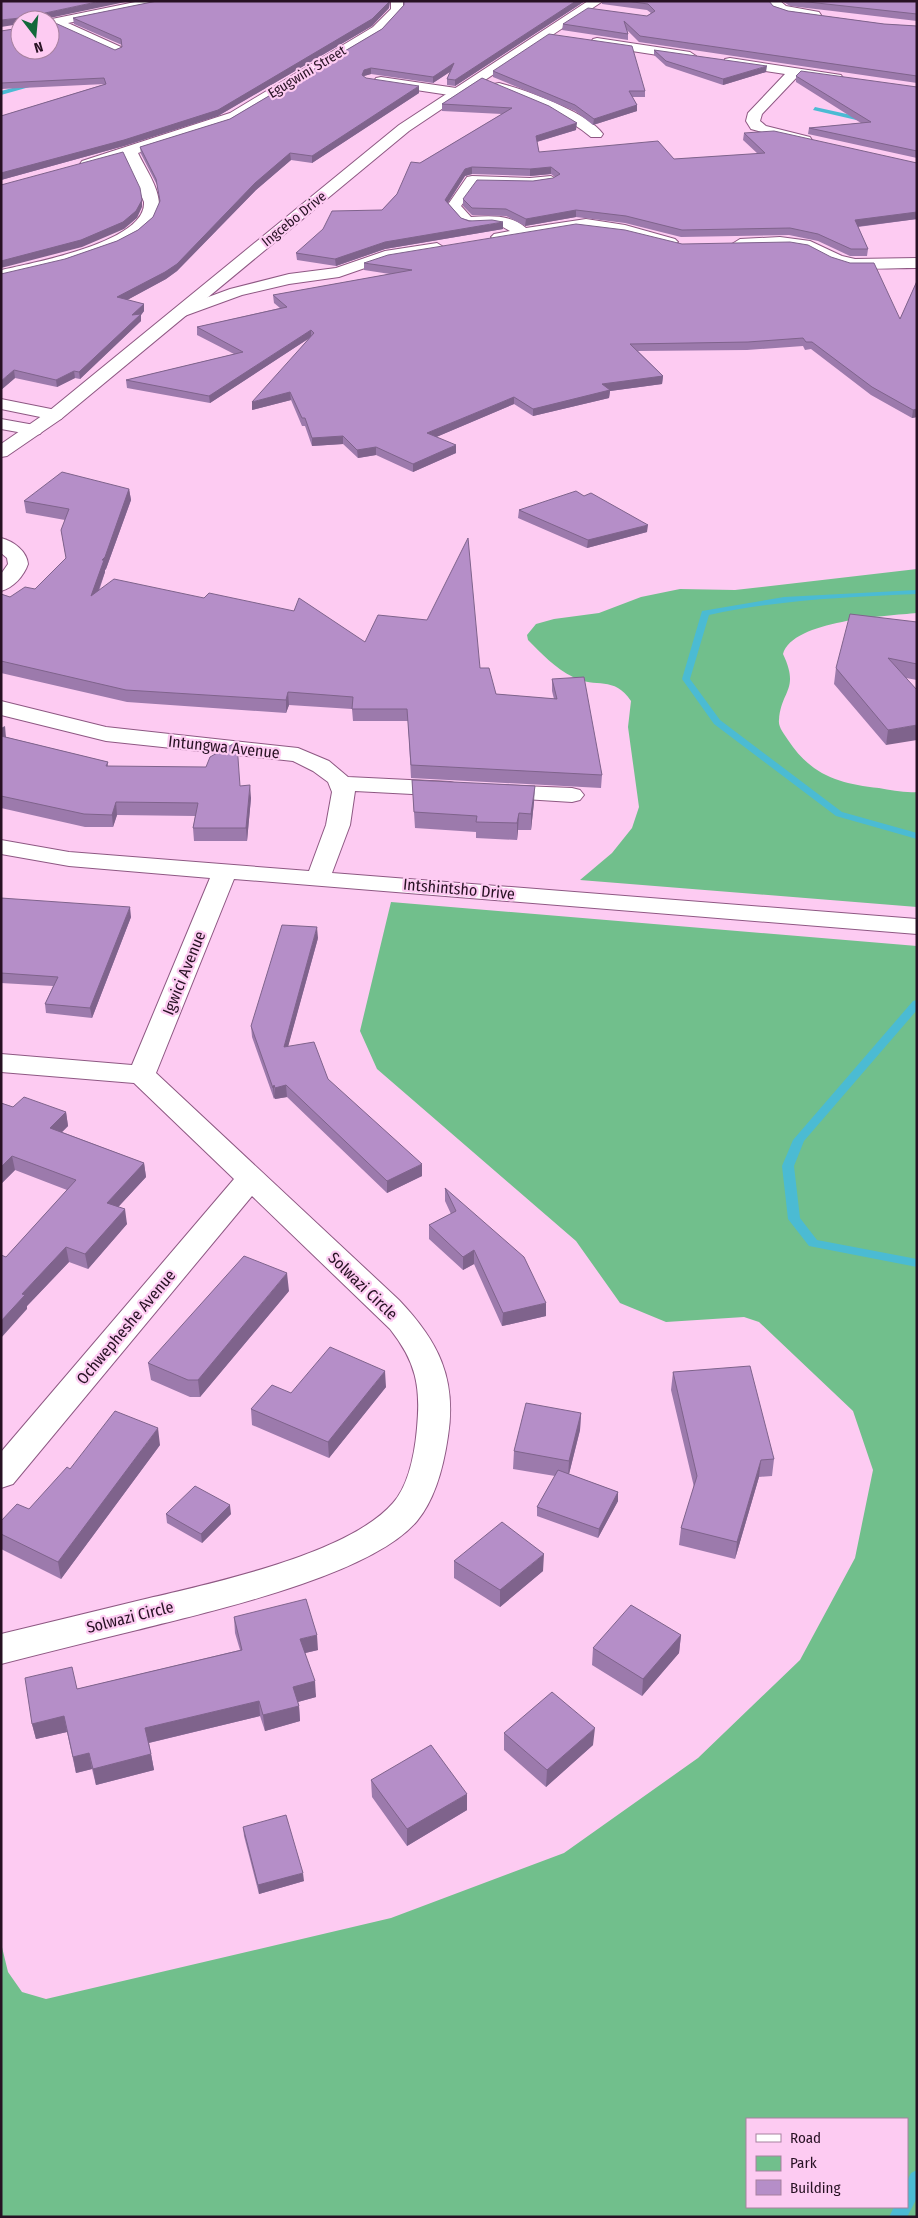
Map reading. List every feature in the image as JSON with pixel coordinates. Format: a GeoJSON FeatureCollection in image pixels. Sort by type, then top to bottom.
{"type":"FeatureCollection","features":[{"type":"Feature","properties":{"kind":"street"},"geometry":{"type":"LineString","coordinates":[[111,1],[126,8]]}},
{"type":"Feature","properties":{"kind":"street"},"geometry":{"type":"LineString","coordinates":[[60,21],[159,1]]}},
{"type":"Feature","properties":{"kind":"street","name":"Egugwini Street"},"geometry":{"type":"LineString","coordinates":[[77,166],[214,131],[377,30],[397,10],[397,1]]}},
{"type":"Feature","properties":{"kind":"street"},"geometry":{"type":"LineString","coordinates":[[772,1],[782,9],[823,16]]}},
{"type":"Feature","properties":{"kind":"street","name":"Ingcebo Drive"},"geometry":{"type":"LineString","coordinates":[[1,452],[55,415],[404,128],[546,34],[596,7]]}},
{"type":"Feature","properties":{"kind":"street"},"geometry":{"type":"LineString","coordinates":[[60,25],[116,50]]}},
{"type":"Feature","properties":{"kind":"street"},"geometry":{"type":"LineString","coordinates":[[546,34],[565,37]]}},
{"type":"Feature","properties":{"kind":"street"},"geometry":{"type":"LineString","coordinates":[[584,40],[700,58]]}},
{"type":"Feature","properties":{"kind":"street"},"geometry":{"type":"LineString","coordinates":[[719,60],[850,80]]}},
{"type":"Feature","properties":{"kind":"street"},"geometry":{"type":"LineString","coordinates":[[795,72],[755,113],[753,121],[756,126],[761,128],[819,143]]}},
{"type":"Feature","properties":{"kind":"street"},"geometry":{"type":"LineString","coordinates":[[480,77],[503,89],[557,109],[582,122],[596,134]]}},
{"type":"Feature","properties":{"kind":"street"},"geometry":{"type":"LineString","coordinates":[[372,80],[456,92]]}},
{"type":"Feature","properties":{"kind":"street"},"geometry":{"type":"LineString","coordinates":[[413,104],[432,108]]}},
{"type":"Feature","properties":{"kind":"street"},"geometry":{"type":"LineString","coordinates":[[1,275],[108,245],[143,226],[151,214],[152,200],[130,151]]}},
{"type":"Feature","properties":{"kind":"street"},"geometry":{"type":"LineString","coordinates":[[522,233],[518,228],[504,222],[488,220],[467,222],[459,215],[454,206],[472,180],[530,182],[551,180]]}},
{"type":"Feature","properties":{"kind":"street"},"geometry":{"type":"LineString","coordinates":[[485,240],[576,224],[592,224],[687,245]]}},
{"type":"Feature","properties":{"kind":"street"},"geometry":{"type":"LineString","coordinates":[[726,244],[789,242],[812,246],[837,260],[850,263],[917,263]]}},
{"type":"Feature","properties":{"kind":"street"},"geometry":{"type":"LineString","coordinates":[[179,313],[236,292],[289,279],[340,272],[385,256],[456,245]]}},
{"type":"Feature","properties":{"kind":"street"},"geometry":{"type":"LineString","coordinates":[[1,404],[55,415]]}},
{"type":"Feature","properties":{"kind":"street"},"geometry":{"type":"LineString","coordinates":[[1,424],[34,430]]}},
{"type":"Feature","properties":{"kind":"street"},"geometry":{"type":"LineString","coordinates":[[1,544],[19,559],[19,565],[16,572],[1,585]]}},
{"type":"Feature","properties":{"kind":"street","name":"Intungwa Avenue"},"geometry":{"type":"LineString","coordinates":[[1,708],[39,719],[106,734],[252,749],[298,756],[321,766],[338,778],[341,784]]}},
{"type":"Feature","properties":{"kind":"street"},"geometry":{"type":"LineString","coordinates":[[318,878],[338,825],[344,792],[341,784],[572,795]]}},
{"type":"Feature","properties":{"kind":"street","name":"Intshintsho Drive"},"geometry":{"type":"LineString","coordinates":[[1,847],[69,859],[917,927]]}},
{"type":"Feature","properties":{"kind":"street","name":"Igwici Avenue"},"geometry":{"type":"LineString","coordinates":[[142,1074],[225,872]]}},
{"type":"Feature","properties":{"kind":"street"},"geometry":{"type":"LineString","coordinates":[[1,1062],[142,1074]]}},
{"type":"Feature","properties":{"kind":"street","name":"Solwazi Circle"},"geometry":{"type":"LineString","coordinates":[[1,1649],[246,1588],[296,1572],[359,1544],[389,1528],[407,1510],[424,1474],[432,1435],[435,1407],[433,1380],[426,1357],[406,1328],[386,1304],[350,1273],[250,1179],[142,1074]]}},
{"type":"Feature","properties":{"kind":"street","name":"Ochwepheshe Avenue"},"geometry":{"type":"LineString","coordinates":[[1,1475],[250,1179]]}},
{"type":"Feature","properties":{"kind":"green space"},"geometry":{"type":"Polygon","coordinates":[[[917,569],[917,613],[842,622],[804,634],[790,643],[783,654],[788,666],[790,683],[780,710],[779,723],[783,733],[806,762],[827,776],[851,784],[902,792],[917,792],[917,907],[580,880],[612,853],[632,828],[639,807],[628,727],[631,701],[618,688],[581,680],[555,665],[528,640],[527,635],[536,624],[554,619],[599,613],[641,597],[680,589],[735,590],[917,569]]]}},
{"type":"Feature","properties":{"kind":"green space"},"geometry":{"type":"Polygon","coordinates":[[[391,902],[917,946],[917,2217],[1,2217],[1,1943],[8,1972],[22,1992],[46,1999],[391,1918],[564,1853],[698,1758],[800,1660],[855,1558],[873,1470],[853,1411],[759,1322],[744,1317],[666,1322],[620,1303],[576,1241],[377,1069],[360,1031],[391,902]]]}},
{"type":"Feature","properties":{"kind":"building"},"geometry":{"type":"Polygon","coordinates":[[[1,1],[101,1],[59,10],[10,10],[10,19],[1,20],[1,1]]]}},
{"type":"Feature","properties":{"kind":"building"},"geometry":{"type":"Polygon","coordinates":[[[157,1],[389,1],[372,19],[218,110],[124,140],[1,173],[1,116],[106,84],[104,78],[1,83],[1,31],[10,30],[10,60],[60,60],[60,25],[115,50],[122,47],[121,39],[73,18],[157,1]]]}},
{"type":"Feature","properties":{"kind":"building"},"geometry":{"type":"Polygon","coordinates":[[[404,1],[576,1],[455,80],[447,79],[454,63],[433,77],[371,68],[364,70],[362,75],[366,78],[419,86],[312,156],[290,153],[255,183],[177,264],[117,297],[144,304],[132,315],[141,314],[79,372],[74,371],[56,380],[14,370],[1,381],[1,274],[65,259],[117,241],[138,230],[153,217],[160,201],[156,179],[140,147],[230,119],[382,29],[404,5],[404,1]]]}},
{"type":"Feature","properties":{"kind":"building"},"geometry":{"type":"Polygon","coordinates":[[[626,1],[769,1],[773,6],[788,11],[884,24],[917,26],[917,76],[640,36],[624,21],[628,34],[563,24],[588,8],[647,16],[655,11],[648,4],[626,1]]]}},
{"type":"Feature","properties":{"kind":"building"},"geometry":{"type":"Polygon","coordinates":[[[799,1],[917,1],[917,14],[799,1]]]}},
{"type":"Feature","properties":{"kind":"building"},"geometry":{"type":"Polygon","coordinates":[[[549,34],[632,46],[645,91],[629,91],[637,105],[594,119],[575,105],[493,71],[549,34]]]}},
{"type":"Feature","properties":{"kind":"building"},"geometry":{"type":"Polygon","coordinates":[[[654,50],[767,66],[723,79],[666,61],[654,50]]]}},
{"type":"Feature","properties":{"kind":"building"},"geometry":{"type":"Polygon","coordinates":[[[801,71],[917,87],[917,151],[809,128],[871,122],[796,76],[801,71]]]}},
{"type":"Feature","properties":{"kind":"building"},"geometry":{"type":"Polygon","coordinates":[[[482,78],[549,106],[577,123],[536,136],[539,152],[658,141],[674,159],[765,153],[744,133],[774,131],[917,163],[917,212],[855,220],[868,249],[851,249],[818,234],[790,228],[682,230],[626,216],[576,210],[526,219],[506,209],[472,208],[463,199],[477,180],[533,181],[553,178],[560,174],[551,167],[530,169],[472,167],[465,169],[445,200],[461,218],[469,221],[492,220],[503,222],[385,242],[335,259],[296,253],[323,229],[332,211],[382,210],[397,194],[411,162],[420,163],[512,108],[442,104],[482,78]]]}},
{"type":"Feature","properties":{"kind":"building"},"geometry":{"type":"Polygon","coordinates":[[[123,152],[140,188],[142,200],[136,211],[123,222],[81,240],[1,261],[1,185],[123,152]]]}},
{"type":"Feature","properties":{"kind":"building"},"geometry":{"type":"Polygon","coordinates":[[[576,224],[625,230],[682,244],[790,242],[808,245],[831,257],[850,263],[874,263],[900,319],[917,281],[917,409],[913,410],[872,387],[812,342],[806,342],[803,338],[748,342],[630,344],[663,376],[602,384],[610,390],[533,409],[514,397],[427,433],[456,445],[413,464],[376,447],[357,450],[343,436],[312,438],[305,418],[302,418],[290,392],[252,402],[314,333],[311,330],[209,396],[126,380],[243,352],[197,327],[287,307],[273,295],[412,270],[364,263],[388,255],[576,224]]]}},
{"type":"Feature","properties":{"kind":"building"},"geometry":{"type":"Polygon","coordinates":[[[62,472],[129,489],[105,557],[102,560],[104,560],[91,596],[114,579],[204,598],[209,593],[294,611],[299,598],[365,642],[378,615],[427,620],[468,538],[480,668],[489,668],[496,694],[557,699],[552,679],[584,677],[602,775],[411,765],[407,709],[352,709],[353,697],[288,692],[286,700],[126,690],[1,661],[1,594],[10,597],[25,587],[35,589],[66,558],[61,530],[69,509],[24,501],[62,472]]]}},
{"type":"Feature","properties":{"kind":"building"},"geometry":{"type":"Polygon","coordinates":[[[576,491],[584,496],[591,493],[648,525],[588,540],[519,510],[576,491]]]}},
{"type":"Feature","properties":{"kind":"building"},"geometry":{"type":"Polygon","coordinates":[[[850,614],[917,622],[917,664],[888,658],[917,690],[917,725],[888,730],[836,668],[850,614]]]}},
{"type":"Feature","properties":{"kind":"building"},"geometry":{"type":"Polygon","coordinates":[[[1,736],[108,762],[106,766],[206,767],[210,757],[233,744],[237,744],[240,786],[250,785],[246,828],[193,828],[198,803],[116,802],[112,815],[84,814],[1,796],[1,736]]]}},
{"type":"Feature","properties":{"kind":"building"},"geometry":{"type":"Polygon","coordinates":[[[412,780],[535,786],[531,814],[519,813],[517,823],[476,822],[477,816],[414,812],[412,780]]]}},
{"type":"Feature","properties":{"kind":"building"},"geometry":{"type":"Polygon","coordinates":[[[1,898],[130,907],[90,1008],[45,1004],[58,977],[1,973],[1,898]]]}},
{"type":"Feature","properties":{"kind":"building"},"geometry":{"type":"Polygon","coordinates":[[[282,925],[317,927],[284,1047],[314,1042],[328,1079],[422,1164],[387,1181],[286,1085],[275,1088],[274,1085],[273,1088],[251,1026],[282,925]]]}},
{"type":"Feature","properties":{"kind":"building"},"geometry":{"type":"Polygon","coordinates":[[[24,1097],[66,1112],[50,1128],[144,1163],[107,1203],[125,1209],[85,1254],[66,1247],[22,1294],[25,1295],[1,1321],[1,1255],[6,1257],[76,1180],[12,1156],[1,1167],[1,1103],[13,1107],[24,1097]]]}},
{"type":"Feature","properties":{"kind":"building"},"geometry":{"type":"Polygon","coordinates":[[[445,1188],[524,1257],[546,1303],[503,1313],[474,1250],[463,1257],[429,1225],[456,1211],[445,1188]]]}},
{"type":"Feature","properties":{"kind":"building"},"geometry":{"type":"Polygon","coordinates":[[[244,1256],[287,1273],[198,1380],[188,1380],[148,1363],[244,1256]]]}},
{"type":"Feature","properties":{"kind":"building"},"geometry":{"type":"Polygon","coordinates":[[[330,1347],[385,1371],[328,1442],[251,1409],[272,1385],[291,1393],[330,1347]]]}},
{"type":"Feature","properties":{"kind":"building"},"geometry":{"type":"Polygon","coordinates":[[[750,1366],[774,1459],[761,1460],[737,1542],[681,1528],[697,1476],[673,1372],[750,1366]]]}},
{"type":"Feature","properties":{"kind":"building"},"geometry":{"type":"Polygon","coordinates":[[[526,1403],[581,1413],[569,1461],[514,1451],[526,1403]]]}},
{"type":"Feature","properties":{"kind":"building"},"geometry":{"type":"Polygon","coordinates":[[[115,1411],[158,1428],[58,1562],[1,1534],[1,1521],[17,1504],[29,1509],[67,1467],[70,1469],[115,1411]]]}},
{"type":"Feature","properties":{"kind":"building"},"geometry":{"type":"Polygon","coordinates":[[[558,1470],[618,1492],[599,1529],[537,1507],[558,1470]]]}},
{"type":"Feature","properties":{"kind":"building"},"geometry":{"type":"Polygon","coordinates":[[[195,1486],[230,1505],[201,1534],[166,1514],[195,1486]]]}},
{"type":"Feature","properties":{"kind":"building"},"geometry":{"type":"Polygon","coordinates":[[[502,1522],[544,1554],[500,1590],[454,1561],[502,1522]]]}},
{"type":"Feature","properties":{"kind":"building"},"geometry":{"type":"Polygon","coordinates":[[[306,1599],[317,1635],[300,1639],[315,1681],[293,1687],[299,1706],[263,1715],[259,1701],[145,1728],[151,1754],[93,1769],[89,1753],[73,1757],[64,1716],[32,1724],[25,1678],[72,1667],[77,1689],[242,1650],[234,1617],[306,1599]]]}},
{"type":"Feature","properties":{"kind":"building"},"geometry":{"type":"Polygon","coordinates":[[[631,1605],[681,1635],[643,1679],[593,1648],[631,1605]]]}},
{"type":"Feature","properties":{"kind":"building"},"geometry":{"type":"Polygon","coordinates":[[[552,1692],[595,1728],[547,1770],[504,1733],[552,1692]]]}},
{"type":"Feature","properties":{"kind":"building"},"geometry":{"type":"Polygon","coordinates":[[[431,1745],[467,1794],[407,1829],[371,1780],[431,1745]]]}},
{"type":"Feature","properties":{"kind":"building"},"geometry":{"type":"Polygon","coordinates":[[[286,1815],[303,1873],[258,1885],[243,1827],[286,1815]]]}},
{"type":"Feature","properties":{"kind":"waterway"},"geometry":{"type":"LineString","coordinates":[[1,93],[31,85]]}},
{"type":"Feature","properties":{"kind":"waterway"},"geometry":{"type":"LineString","coordinates":[[815,109],[865,120]]}},
{"type":"Feature","properties":{"kind":"waterway"},"geometry":{"type":"LineString","coordinates":[[917,592],[837,595],[784,600],[705,613],[686,679],[717,722],[839,814],[917,836]]}},
{"type":"Feature","properties":{"kind":"waterway"},"geometry":{"type":"LineString","coordinates":[[917,1003],[799,1140],[788,1166],[794,1219],[813,1243],[917,1263]]}},
{"type":"Feature","properties":{"kind":"waterway"},"geometry":{"type":"LineString","coordinates":[[908,2197],[917,2179]]}},
{"type":"Feature","properties":{"kind":"waterway"},"geometry":{"type":"LineString","coordinates":[[898,2217],[902,2208]]}}]}
